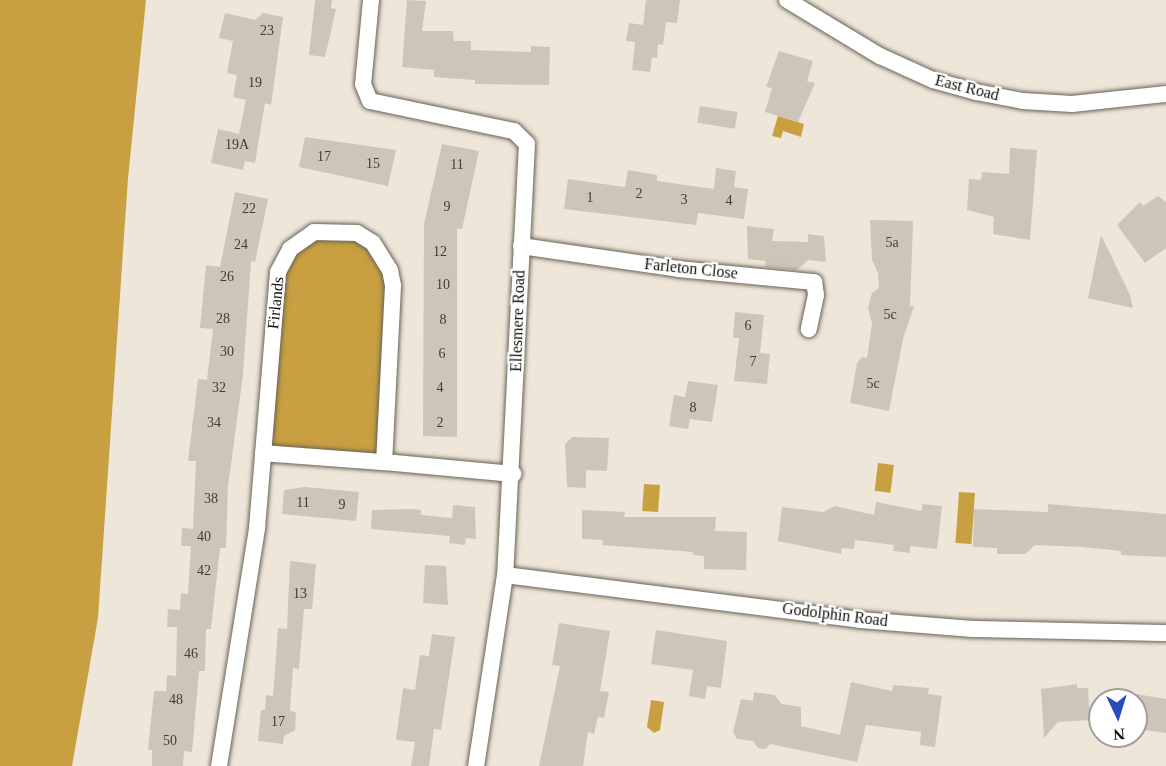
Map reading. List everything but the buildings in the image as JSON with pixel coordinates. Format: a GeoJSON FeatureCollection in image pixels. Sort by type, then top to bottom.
{"type":"FeatureCollection","features":[{"type":"Feature","properties":{"kind":"street","name":"Ellesmere Road"},"geometry":{"type":"LineString","coordinates":[[371,0],[363,84],[370,101],[514,131],[527,144],[513,474],[505,575],[476,766]]}},
{"type":"Feature","properties":{"kind":"street","name":"East Road"},"geometry":{"type":"LineString","coordinates":[[787,0],[880,56],[933,80],[976,92],[1023,101],[1072,105],[1166,94]]}},
{"type":"Feature","properties":{"kind":"street","name":"Firlands"},"geometry":{"type":"LineString","coordinates":[[219,766],[257,528],[278,272],[290,249],[314,232],[333,230],[357,233],[373,243],[390,270],[393,285],[384,462]]}},
{"type":"Feature","properties":{"kind":"street","name":"Farleton Close"},"geometry":{"type":"LineString","coordinates":[[521,246],[678,269],[814,282],[816,295],[809,329]]}},
{"type":"Feature","properties":{"kind":"street"},"geometry":{"type":"LineString","coordinates":[[263,453],[513,474]]}},
{"type":"Feature","properties":{"kind":"street","name":"Godolphin Road"},"geometry":{"type":"LineString","coordinates":[[505,575],[860,620],[973,630],[1166,633]]}},
{"type":"Feature","properties":{"kind":"shaded area"},"geometry":{"type":"Polygon","coordinates":[[[0,0],[146,0],[128,178],[98,618],[72,766],[0,766],[0,0]]]}},
{"type":"Feature","properties":{"kind":"shaded area"},"geometry":{"type":"Polygon","coordinates":[[[778,116],[804,124],[801,137],[783,131],[781,138],[772,136],[778,116]]]}},
{"type":"Feature","properties":{"kind":"shaded area"},"geometry":{"type":"Polygon","coordinates":[[[357,233],[390,270],[384,462],[263,453],[278,272],[302,240],[357,233]]]}},
{"type":"Feature","properties":{"kind":"shaded area"},"geometry":{"type":"Polygon","coordinates":[[[878,463],[894,465],[890,493],[875,491],[878,463]]]}},
{"type":"Feature","properties":{"kind":"shaded area"},"geometry":{"type":"Polygon","coordinates":[[[644,484],[660,485],[658,512],[642,511],[644,484]]]}},
{"type":"Feature","properties":{"kind":"shaded area"},"geometry":{"type":"Polygon","coordinates":[[[959,492],[975,493],[971,544],[955,543],[959,492]]]}},
{"type":"Feature","properties":{"kind":"shaded area"},"geometry":{"type":"Polygon","coordinates":[[[651,700],[664,702],[660,730],[654,733],[647,727],[651,700]]]}}]}
